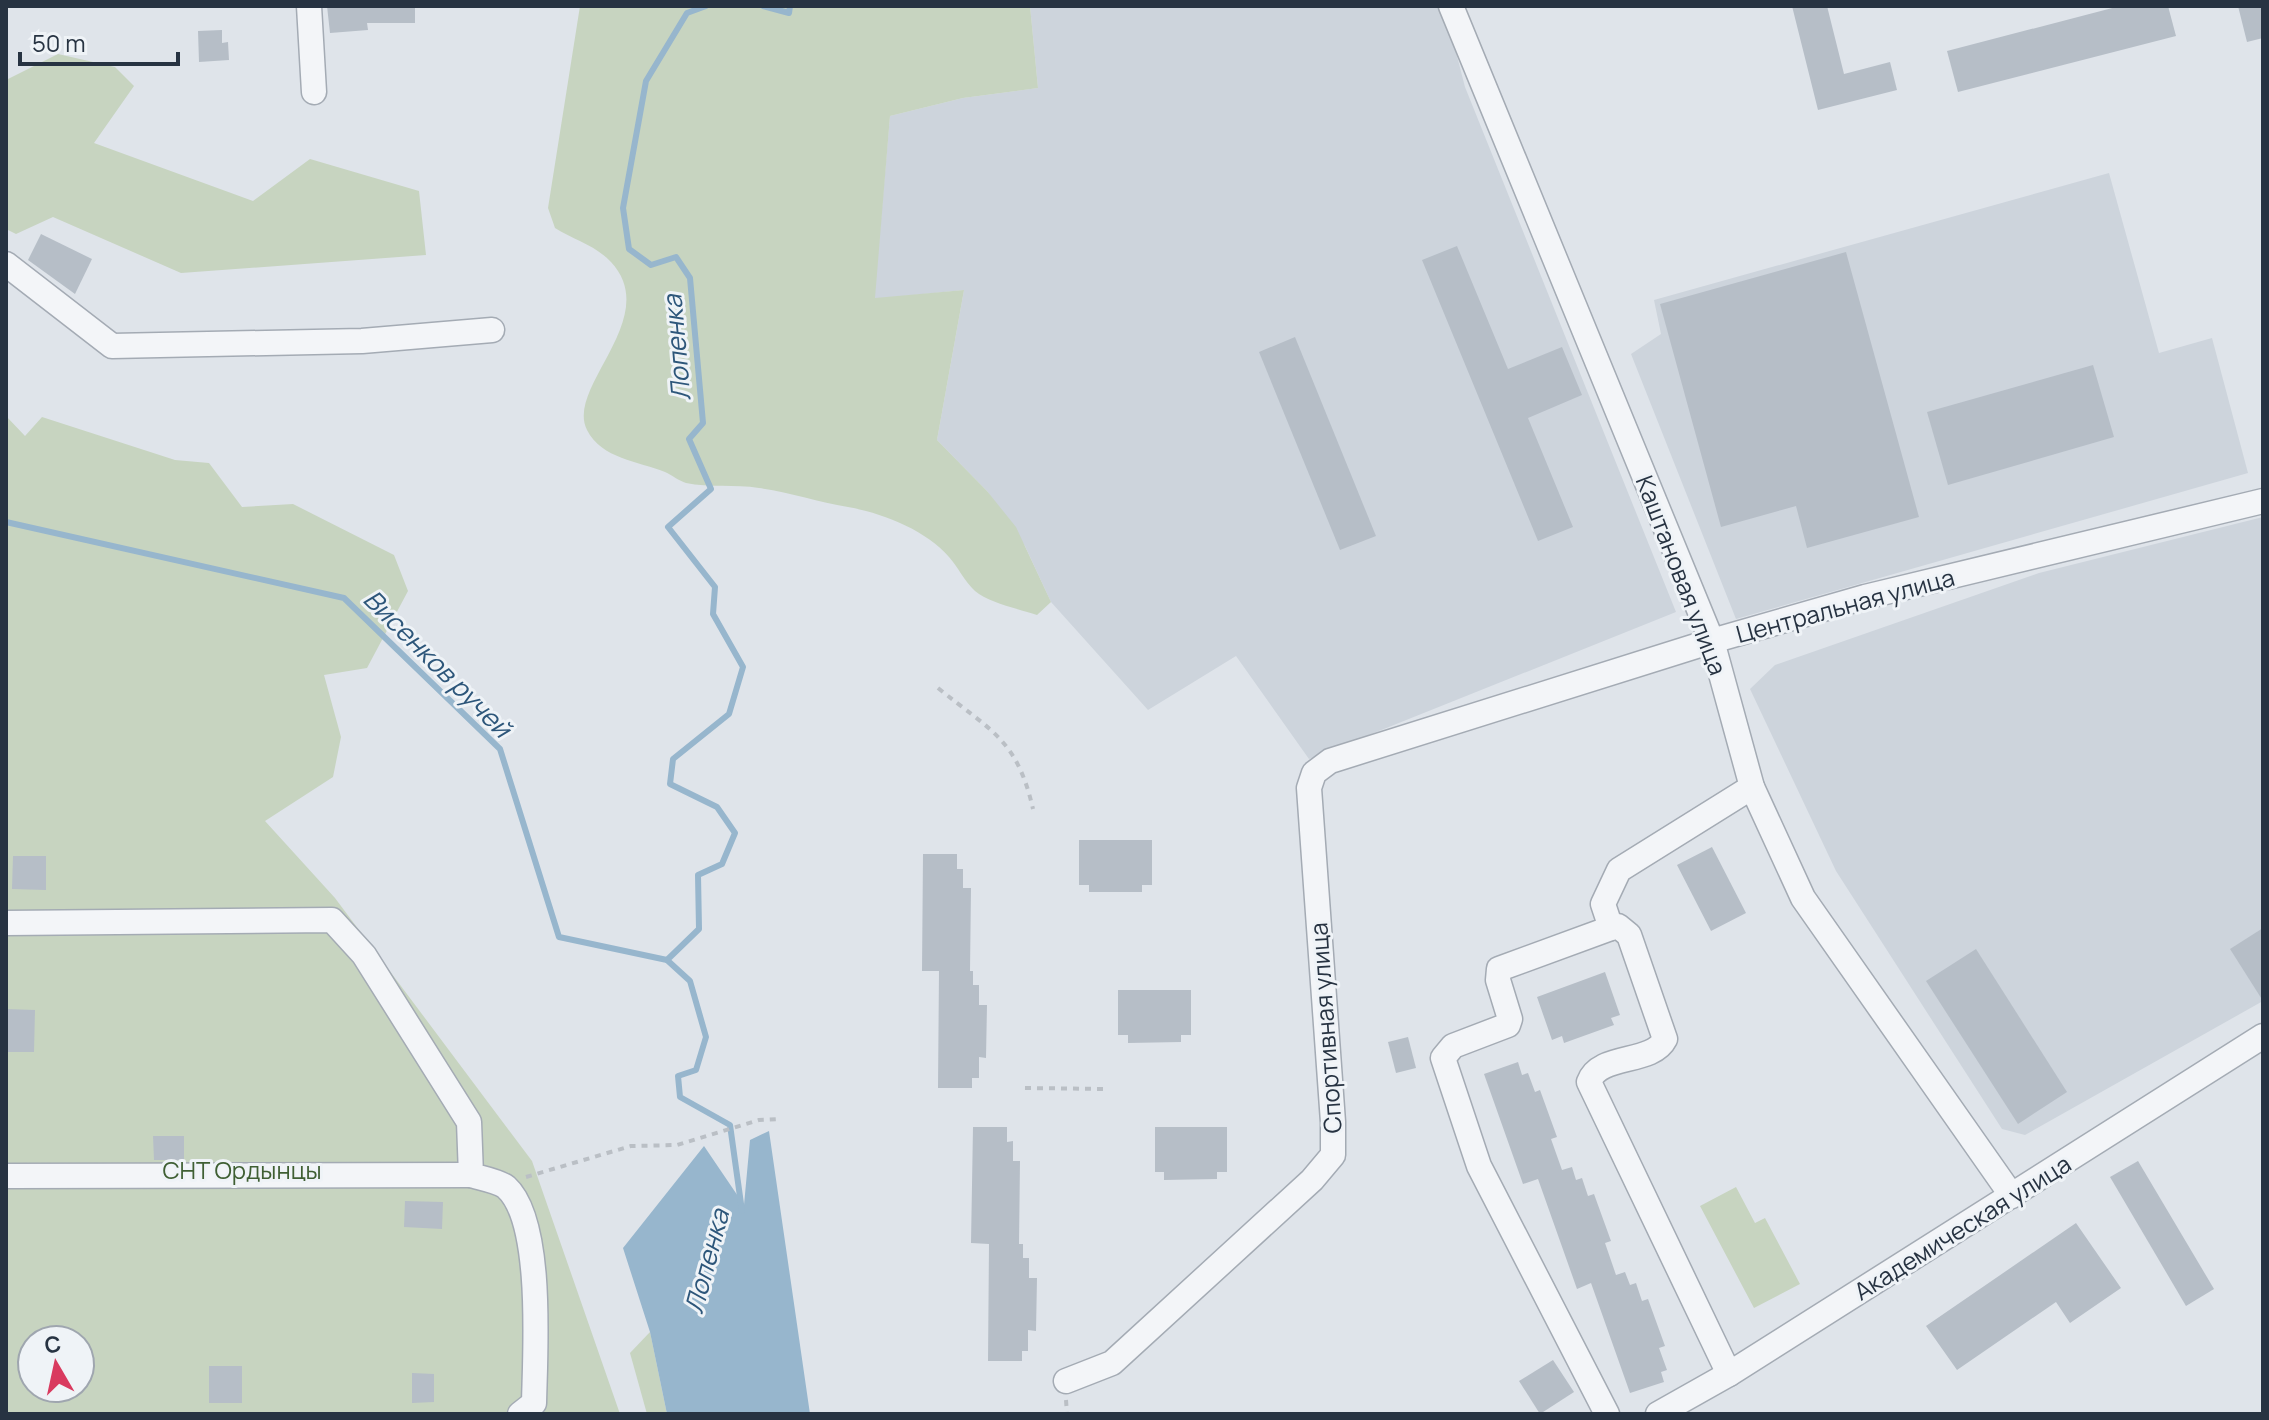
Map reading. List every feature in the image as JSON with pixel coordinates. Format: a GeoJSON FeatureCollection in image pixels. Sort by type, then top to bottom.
{"type":"FeatureCollection","features":[{"type":"Feature","properties":{"kind":"street"},"geometry":{"type":"LineString","coordinates":[[309,6],[314,92]]}},
{"type":"Feature","properties":{"kind":"street","name":"Каштановая улица"},"geometry":{"type":"LineString","coordinates":[[1451,6],[1712,641],[1752,787],[1803,898],[2012,1196]]}},
{"type":"Feature","properties":{"kind":"street"},"geometry":{"type":"LineString","coordinates":[[6,264],[112,346],[362,341],[492,330]]}},
{"type":"Feature","properties":{"kind":"street","name":"Центральная улица"},"geometry":{"type":"LineString","coordinates":[[1309,788],[1314,773],[1330,761],[1712,641],[1865,597],[2263,501]]}},
{"type":"Feature","properties":{"kind":"street"},"geometry":{"type":"LineString","coordinates":[[1611,928],[1603,904],[1619,870],[1752,787]]}},
{"type":"Feature","properties":{"kind":"street","name":"Спортивная улица"},"geometry":{"type":"LineString","coordinates":[[1066,1381],[1112,1363],[1312,1180],[1333,1155],[1309,788]]}},
{"type":"Feature","properties":{"kind":"street"},"geometry":{"type":"LineString","coordinates":[[6,923],[332,920],[364,955],[469,1122],[471,1175]]}},
{"type":"Feature","properties":{"kind":"street"},"geometry":{"type":"LineString","coordinates":[[1607,1414],[1479,1166],[1443,1058],[1453,1046],[1508,1025],[1510,1019],[1498,980],[1499,969],[1618,926],[1629,935],[1665,1039],[1656,1049],[1600,1069],[1592,1075],[1591,1089],[1729,1374]]}},
{"type":"Feature","properties":{"kind":"street","name":"Академическая улица"},"geometry":{"type":"LineString","coordinates":[[1658,1414],[1729,1374],[2263,1036]]}},
{"type":"Feature","properties":{"kind":"street"},"geometry":{"type":"LineString","coordinates":[[6,1176],[471,1175],[506,1187],[521,1213],[536,1283],[534,1403],[520,1414]]}},
{"type":"Feature","properties":{"kind":"path"},"geometry":{"type":"LineString","coordinates":[[938,688],[1008,744],[1025,774],[1033,809]]}},
{"type":"Feature","properties":{"kind":"path"},"geometry":{"type":"LineString","coordinates":[[1025,1088],[1107,1089]]}},
{"type":"Feature","properties":{"kind":"path"},"geometry":{"type":"LineString","coordinates":[[514,1181],[631,1146],[677,1145],[759,1120],[779,1119]]}},
{"type":"Feature","properties":{"kind":"shaded area"},"geometry":{"type":"Polygon","coordinates":[[[1030,6],[1444,6],[1465,87],[1676,612],[1309,759],[1236,656],[1148,710],[1051,602],[1025,546],[987,491],[937,440],[964,290],[874,299],[890,116],[963,98],[1038,88],[1030,6]]]}},
{"type":"Feature","properties":{"kind":"shaded area"},"geometry":{"type":"Polygon","coordinates":[[[2109,173],[2159,353],[2212,338],[2248,473],[1736,619],[1631,354],[1661,334],[1654,300],[2109,173]]]}},
{"type":"Feature","properties":{"kind":"shaded area"},"geometry":{"type":"Polygon","coordinates":[[[2263,517],[2263,1001],[2025,1135],[2002,1129],[1836,871],[1750,689],[1775,665],[2039,573],[2263,517]]]}},
{"type":"Feature","properties":{"kind":"green space"},"geometry":{"type":"Polygon","coordinates":[[[580,6],[1030,6],[1038,88],[963,98],[890,116],[875,298],[964,290],[937,440],[987,491],[1016,527],[1051,602],[1037,615],[981,595],[939,547],[889,518],[770,490],[686,483],[665,472],[611,453],[594,440],[587,430],[584,413],[589,393],[620,328],[626,306],[624,284],[605,256],[555,228],[548,208],[580,6]]]}},
{"type":"Feature","properties":{"kind":"green space"},"geometry":{"type":"Polygon","coordinates":[[[58,54],[115,67],[134,86],[94,143],[253,201],[310,159],[419,191],[426,255],[181,273],[53,217],[16,234],[6,229],[6,80],[58,54]]]}},
{"type":"Feature","properties":{"kind":"green space","name":"СНТ Ордынцы"},"geometry":{"type":"Polygon","coordinates":[[[6,416],[25,436],[42,417],[175,460],[209,463],[242,507],[293,504],[394,555],[408,591],[367,668],[324,675],[341,737],[333,777],[265,821],[335,898],[532,1161],[620,1414],[6,1414],[6,416]]]}},
{"type":"Feature","properties":{"kind":"green space"},"geometry":{"type":"Polygon","coordinates":[[[1736,1187],[1755,1223],[1765,1218],[1800,1284],[1754,1308],[1700,1206],[1736,1187]]]}},
{"type":"Feature","properties":{"kind":"green space"},"geometry":{"type":"Polygon","coordinates":[[[650,1332],[667,1414],[647,1414],[630,1353],[650,1332]]]}},
{"type":"Feature","properties":{"kind":"water"},"geometry":{"type":"Polygon","coordinates":[[[769,1131],[810,1414],[667,1414],[650,1332],[623,1248],[704,1146],[744,1205],[750,1140],[769,1131]]]}},
{"type":"Feature","properties":{"kind":"building"},"geometry":{"type":"Polygon","coordinates":[[[327,6],[415,6],[415,23],[367,23],[368,30],[330,33],[327,6]]]}},
{"type":"Feature","properties":{"kind":"building"},"geometry":{"type":"Polygon","coordinates":[[[1792,6],[1827,6],[1844,74],[1890,62],[1897,90],[1818,110],[1792,6]]]}},
{"type":"Feature","properties":{"kind":"building"},"geometry":{"type":"Polygon","coordinates":[[[2120,6],[2168,6],[2176,36],[1958,92],[1947,51],[2120,6]]]}},
{"type":"Feature","properties":{"kind":"building"},"geometry":{"type":"Polygon","coordinates":[[[2238,6],[2263,6],[2263,38],[2247,42],[2238,6]]]}},
{"type":"Feature","properties":{"kind":"building"},"geometry":{"type":"Polygon","coordinates":[[[222,30],[222,43],[228,42],[229,60],[199,62],[198,31],[222,30]]]}},
{"type":"Feature","properties":{"kind":"building"},"geometry":{"type":"Polygon","coordinates":[[[41,234],[92,259],[75,294],[28,260],[41,234]]]}},
{"type":"Feature","properties":{"kind":"building"},"geometry":{"type":"Polygon","coordinates":[[[1457,246],[1508,369],[1562,347],[1582,395],[1528,418],[1573,527],[1538,541],[1422,260],[1457,246]]]}},
{"type":"Feature","properties":{"kind":"building"},"geometry":{"type":"Polygon","coordinates":[[[1846,252],[1919,517],[1807,548],[1796,506],[1721,527],[1660,304],[1846,252]]]}},
{"type":"Feature","properties":{"kind":"building"},"geometry":{"type":"Polygon","coordinates":[[[1295,337],[1376,536],[1340,550],[1259,352],[1295,337]]]}},
{"type":"Feature","properties":{"kind":"building"},"geometry":{"type":"Polygon","coordinates":[[[2093,365],[2114,437],[1948,485],[1927,412],[2093,365]]]}},
{"type":"Feature","properties":{"kind":"building"},"geometry":{"type":"Polygon","coordinates":[[[1079,840],[1152,840],[1152,885],[1142,885],[1142,892],[1089,892],[1089,885],[1079,885],[1079,840]]]}},
{"type":"Feature","properties":{"kind":"building"},"geometry":{"type":"Polygon","coordinates":[[[1712,847],[1746,913],[1711,931],[1677,865],[1712,847]]]}},
{"type":"Feature","properties":{"kind":"building"},"geometry":{"type":"Polygon","coordinates":[[[923,854],[957,854],[957,869],[963,869],[963,888],[971,888],[970,971],[973,971],[973,985],[979,985],[979,1005],[987,1005],[986,1058],[979,1057],[979,1078],[972,1078],[972,1088],[938,1088],[939,971],[922,971],[923,854]]]}},
{"type":"Feature","properties":{"kind":"building"},"geometry":{"type":"Polygon","coordinates":[[[13,856],[46,856],[46,890],[12,889],[13,856]]]}},
{"type":"Feature","properties":{"kind":"building"},"geometry":{"type":"Polygon","coordinates":[[[2263,928],[2263,1001],[2230,949],[2263,928]]]}},
{"type":"Feature","properties":{"kind":"building"},"geometry":{"type":"Polygon","coordinates":[[[1976,949],[2067,1092],[2018,1124],[1926,981],[1976,949]]]}},
{"type":"Feature","properties":{"kind":"building"},"geometry":{"type":"Polygon","coordinates":[[[1605,972],[1620,1015],[1611,1018],[1614,1025],[1564,1043],[1562,1036],[1552,1040],[1537,997],[1605,972]]]}},
{"type":"Feature","properties":{"kind":"building"},"geometry":{"type":"Polygon","coordinates":[[[1118,990],[1191,990],[1191,1035],[1181,1035],[1181,1042],[1128,1043],[1128,1035],[1118,1035],[1118,990]]]}},
{"type":"Feature","properties":{"kind":"building"},"geometry":{"type":"Polygon","coordinates":[[[6,1009],[35,1010],[34,1052],[6,1052],[6,1009]]]}},
{"type":"Feature","properties":{"kind":"building"},"geometry":{"type":"Polygon","coordinates":[[[1408,1037],[1416,1068],[1396,1073],[1388,1042],[1408,1037]]]}},
{"type":"Feature","properties":{"kind":"building"},"geometry":{"type":"Polygon","coordinates":[[[1518,1062],[1522,1075],[1528,1073],[1535,1092],[1540,1090],[1557,1137],[1551,1139],[1562,1170],[1572,1167],[1576,1180],[1582,1178],[1588,1196],[1594,1194],[1611,1241],[1605,1243],[1616,1275],[1625,1272],[1630,1285],[1636,1283],[1642,1301],[1648,1299],[1665,1346],[1659,1348],[1667,1370],[1661,1372],[1664,1382],[1630,1393],[1591,1283],[1577,1289],[1538,1179],[1523,1184],[1484,1074],[1518,1062]]]}},
{"type":"Feature","properties":{"kind":"building"},"geometry":{"type":"Polygon","coordinates":[[[973,1127],[1007,1127],[1007,1142],[1013,1141],[1013,1161],[1020,1161],[1019,1244],[1023,1244],[1023,1258],[1029,1258],[1029,1278],[1037,1278],[1036,1331],[1028,1330],[1028,1351],[1022,1351],[1022,1361],[988,1361],[989,1244],[971,1243],[973,1127]]]}},
{"type":"Feature","properties":{"kind":"building"},"geometry":{"type":"Polygon","coordinates":[[[1155,1127],[1227,1127],[1227,1172],[1217,1172],[1217,1179],[1164,1180],[1164,1172],[1155,1172],[1155,1127]]]}},
{"type":"Feature","properties":{"kind":"building"},"geometry":{"type":"Polygon","coordinates":[[[153,1136],[184,1136],[184,1160],[154,1160],[153,1136]]]}},
{"type":"Feature","properties":{"kind":"building"},"geometry":{"type":"Polygon","coordinates":[[[2138,1161],[2214,1289],[2186,1306],[2110,1177],[2138,1161]]]}},
{"type":"Feature","properties":{"kind":"building"},"geometry":{"type":"Polygon","coordinates":[[[405,1201],[443,1202],[442,1229],[404,1227],[405,1201]]]}},
{"type":"Feature","properties":{"kind":"building"},"geometry":{"type":"Polygon","coordinates":[[[2076,1223],[2121,1288],[2070,1323],[2056,1302],[1957,1370],[1926,1326],[2076,1223]]]}},
{"type":"Feature","properties":{"kind":"building"},"geometry":{"type":"Polygon","coordinates":[[[1553,1360],[1574,1392],[1540,1414],[1519,1381],[1553,1360]]]}},
{"type":"Feature","properties":{"kind":"building"},"geometry":{"type":"Polygon","coordinates":[[[209,1366],[242,1366],[242,1403],[209,1403],[209,1366]]]}},
{"type":"Feature","properties":{"kind":"building"},"geometry":{"type":"Polygon","coordinates":[[[412,1373],[434,1374],[434,1402],[412,1403],[412,1373]]]}},
{"type":"Feature","properties":{"kind":"waterway","name":"Лопенка"},"geometry":{"type":"LineString","coordinates":[[706,6],[687,13],[646,81],[623,208],[629,249],[651,265],[676,257],[690,278],[703,423],[689,439],[711,489],[668,527],[715,587],[713,614],[743,667],[729,714],[673,759],[670,784],[717,807],[735,833],[722,864],[698,875],[699,929],[667,960],[690,981],[706,1037],[696,1070],[678,1076],[680,1097],[730,1125],[742,1211]]}},
{"type":"Feature","properties":{"kind":"waterway","name":"Лопенка"},"geometry":{"type":"LineString","coordinates":[[763,6],[789,13],[790,6]]}},
{"type":"Feature","properties":{"kind":"waterway","name":"Висенков ручей"},"geometry":{"type":"LineString","coordinates":[[6,522],[344,598],[500,749],[559,937],[667,960]]}}]}
